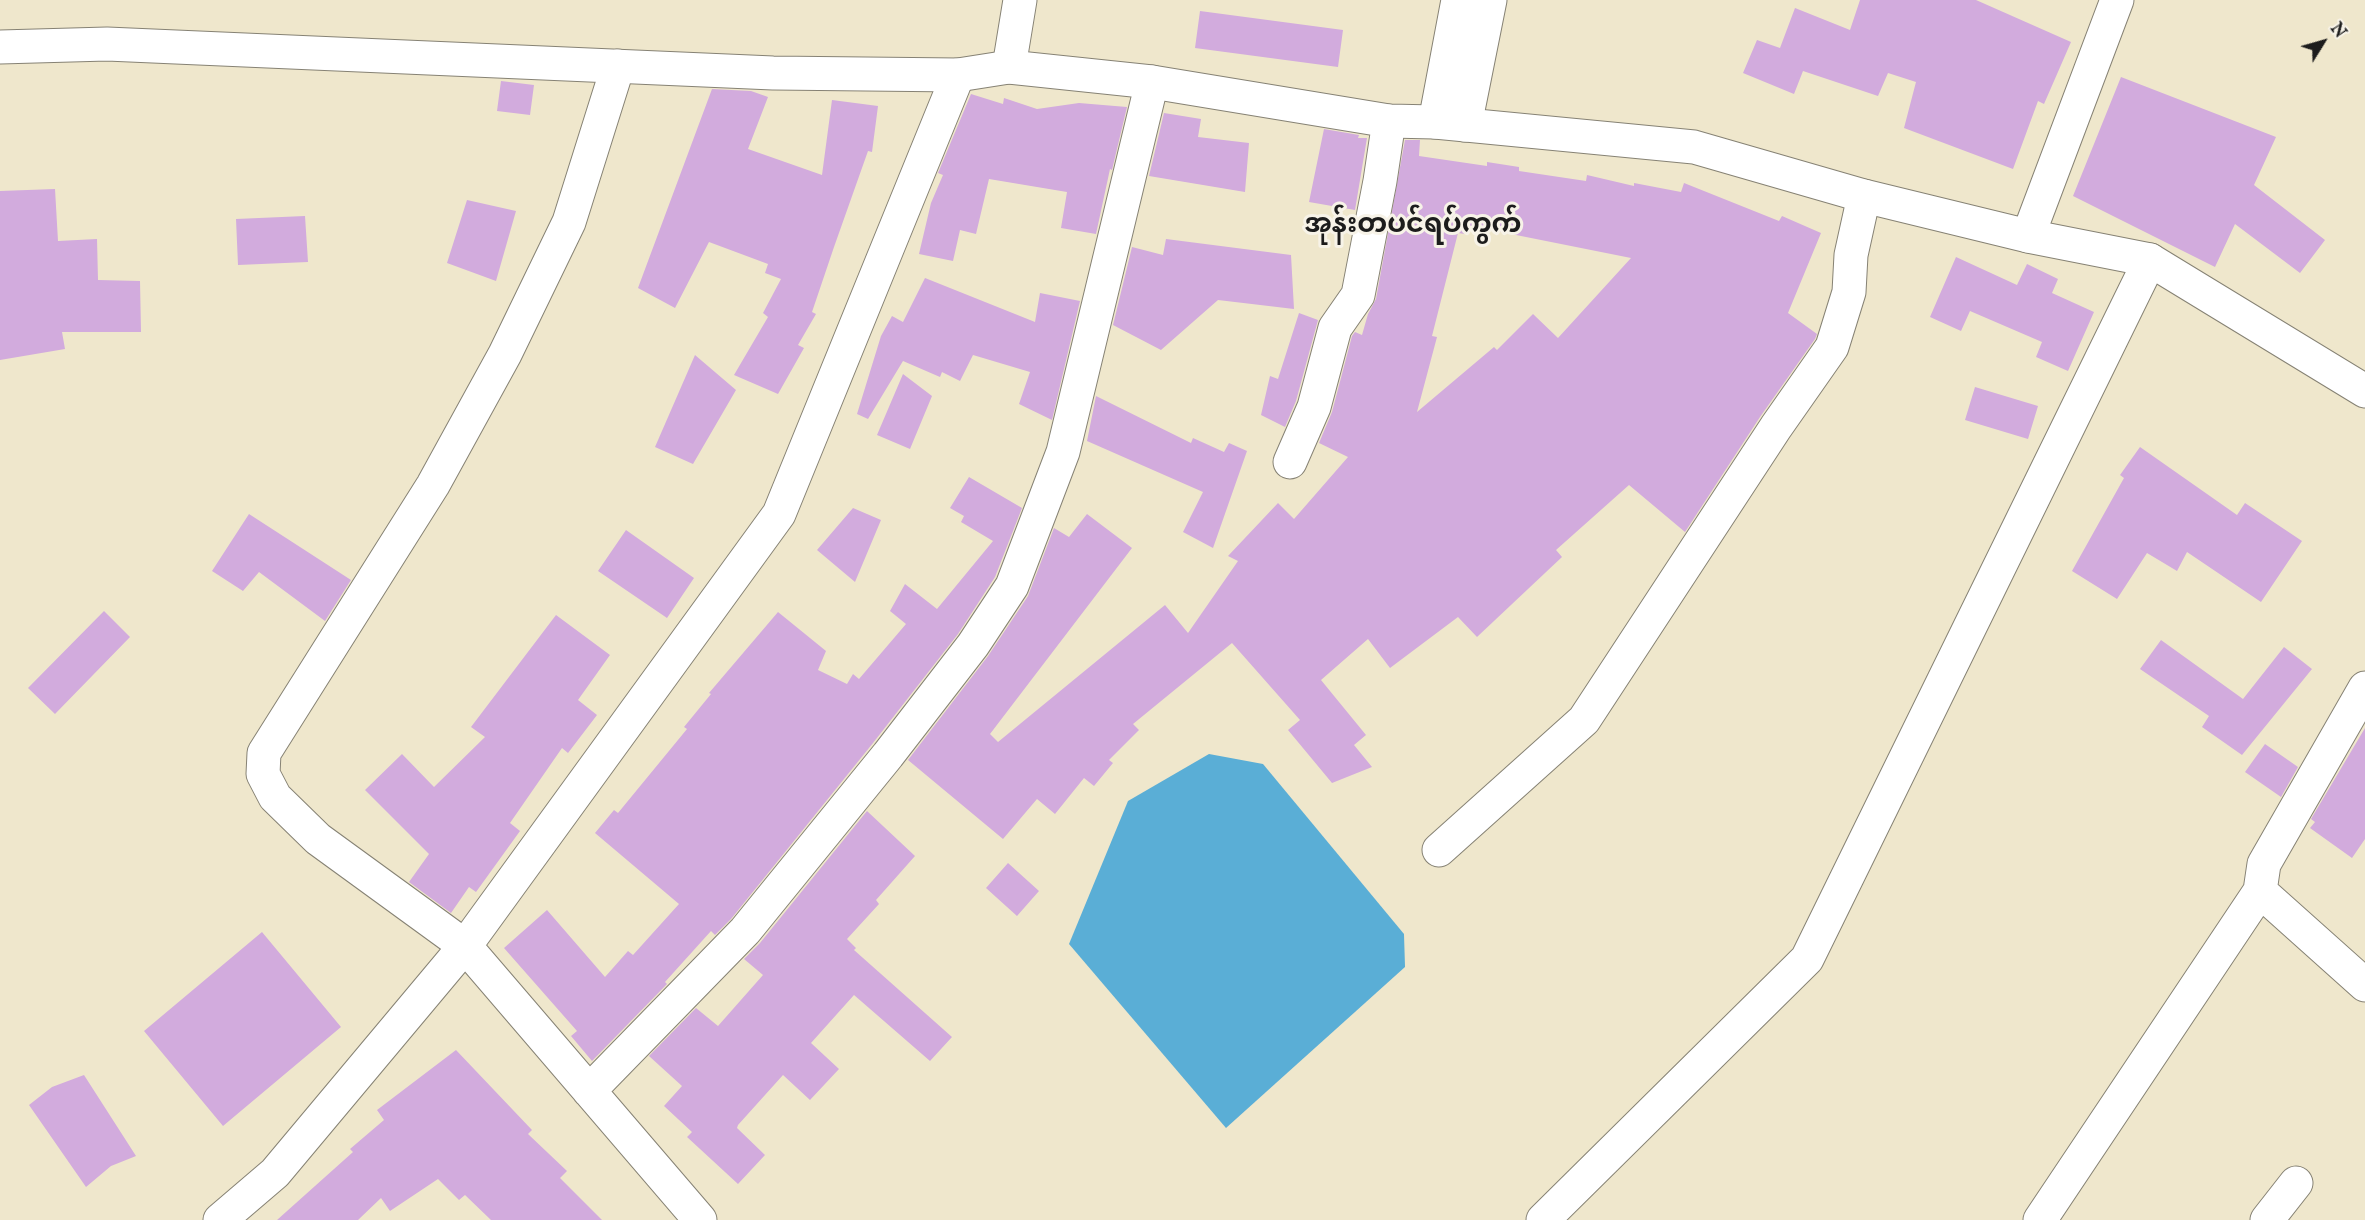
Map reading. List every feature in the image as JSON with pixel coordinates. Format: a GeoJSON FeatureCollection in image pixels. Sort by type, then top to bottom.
{"type":"FeatureCollection","features":[{"type":"Feature","properties":{"kind":"street"},"geometry":{"type":"LineString","coordinates":[[1009,67],[1020,0]]}},
{"type":"Feature","properties":{"kind":"street"},"geometry":{"type":"LineString","coordinates":[[1450,123],[1458,0]]}},
{"type":"Feature","properties":{"kind":"street"},"geometry":{"type":"LineString","coordinates":[[1450,123],[1490,0]]}},
{"type":"Feature","properties":{"kind":"street"},"geometry":{"type":"LineString","coordinates":[[2028,236],[2117,0]]}},
{"type":"Feature","properties":{"kind":"street"},"geometry":{"type":"LineString","coordinates":[[0,47],[107,44],[773,73],[957,75],[1009,67],[1152,82],[1389,121],[1450,123],[1694,147],[1864,196],[2028,236],[2150,261],[2365,391]]}},
{"type":"Feature","properties":{"kind":"street"},"geometry":{"type":"LineString","coordinates":[[618,66],[569,222],[505,354],[433,485],[264,753],[263,774],[275,797],[311,832],[465,946],[700,1220]]}},
{"type":"Feature","properties":{"kind":"street"},"geometry":{"type":"LineString","coordinates":[[220,1220],[275,1173],[465,946],[779,514],[957,75]]}},
{"type":"Feature","properties":{"kind":"street"},"geometry":{"type":"LineString","coordinates":[[590,1091],[745,931],[952,672],[1012,586],[1063,452],[1152,82]]}},
{"type":"Feature","properties":{"kind":"street"},"geometry":{"type":"LineString","coordinates":[[1290,462],[1314,406],[1335,328],[1358,295],[1389,121]]}},
{"type":"Feature","properties":{"kind":"street"},"geometry":{"type":"LineString","coordinates":[[1439,849],[1584,720],[1776,427],[1832,346],[1849,292],[1851,255],[1864,196]]}},
{"type":"Feature","properties":{"kind":"street"},"geometry":{"type":"LineString","coordinates":[[1543,1220],[1807,959],[2150,261]]}},
{"type":"Feature","properties":{"kind":"street"},"geometry":{"type":"LineString","coordinates":[[2040,1220],[2260,891],[2264,864],[2365,688]]}},
{"type":"Feature","properties":{"kind":"street"},"geometry":{"type":"LineString","coordinates":[[2260,891],[2365,984]]}},
{"type":"Feature","properties":{"kind":"street"},"geometry":{"type":"LineString","coordinates":[[2267,1220],[2296,1183]]}},
{"type":"Feature","properties":{"kind":"water"},"geometry":{"type":"Polygon","coordinates":[[[1209,754],[1263,764],[1404,934],[1405,967],[1226,1128],[1069,944],[1128,801],[1209,754]]]}},
{"type":"Feature","properties":{"kind":"building"},"geometry":{"type":"Polygon","coordinates":[[[1860,0],[1976,0],[2071,42],[2044,104],[2038,101],[2013,169],[1904,128],[1916,82],[1888,73],[1878,96],[1803,71],[1794,94],[1743,73],[1757,40],[1780,48],[1795,8],[1850,30],[1860,0]]]}},
{"type":"Feature","properties":{"kind":"building"},"geometry":{"type":"Polygon","coordinates":[[[1200,11],[1343,30],[1338,67],[1195,48],[1200,11]]]}},
{"type":"Feature","properties":{"kind":"building"},"geometry":{"type":"Polygon","coordinates":[[[2121,77],[2276,137],[2254,185],[2325,240],[2300,273],[2235,224],[2215,267],[2073,196],[2121,77]]]}},
{"type":"Feature","properties":{"kind":"building"},"geometry":{"type":"Polygon","coordinates":[[[501,81],[534,85],[530,115],[497,111],[501,81]]]}},
{"type":"Feature","properties":{"kind":"building"},"geometry":{"type":"Polygon","coordinates":[[[712,89],[751,91],[768,97],[748,149],[822,175],[832,100],[878,106],[872,152],[868,151],[834,247],[812,312],[816,314],[798,345],[804,348],[778,394],[734,375],[768,317],[763,313],[781,279],[765,273],[768,264],[709,242],[675,308],[638,288],[712,89]]]}},
{"type":"Feature","properties":{"kind":"building"},"geometry":{"type":"Polygon","coordinates":[[[971,94],[1003,104],[1004,98],[1037,109],[1079,103],[1127,107],[1112,170],[1110,169],[1096,234],[1061,228],[1067,192],[989,179],[976,234],[960,230],[953,261],[919,254],[931,203],[943,175],[938,173],[971,94]]]}},
{"type":"Feature","properties":{"kind":"building"},"geometry":{"type":"Polygon","coordinates":[[[1164,113],[1201,119],[1198,137],[1249,143],[1245,192],[1149,176],[1164,113]]]}},
{"type":"Feature","properties":{"kind":"building"},"geometry":{"type":"Polygon","coordinates":[[[1324,129],[1359,135],[1358,138],[1367,138],[1355,210],[1309,202],[1324,129]]]}},
{"type":"Feature","properties":{"kind":"building"},"geometry":{"type":"Polygon","coordinates":[[[1405,140],[1420,140],[1419,156],[1487,166],[1487,162],[1519,167],[1519,171],[1586,181],[1587,175],[1634,186],[1634,183],[1681,192],[1684,183],[1779,221],[1782,216],[1821,233],[1788,313],[1817,334],[1815,339],[1760,417],[1685,532],[1629,485],[1556,550],[1562,557],[1477,637],[1458,617],[1390,668],[1368,639],[1321,680],[1366,735],[1354,745],[1372,767],[1332,783],[1288,730],[1300,720],[1232,643],[1133,724],[1139,730],[1109,760],[1113,763],[1094,786],[1084,778],[1055,814],[1037,799],[1003,839],[908,760],[988,656],[1028,596],[1054,528],[1069,537],[1087,514],[1132,548],[990,734],[998,742],[1165,605],[1188,633],[1238,561],[1228,556],[1278,503],[1294,519],[1348,457],[1319,443],[1332,412],[1352,336],[1355,332],[1362,335],[1368,314],[1376,299],[1405,140]],[[1466,225],[1465,234],[1458,233],[1432,336],[1437,337],[1417,412],[1494,347],[1497,350],[1533,314],[1558,338],[1631,258],[1466,225]]]}},
{"type":"Feature","properties":{"kind":"building"},"geometry":{"type":"Polygon","coordinates":[[[55,189],[58,241],[97,239],[98,280],[140,281],[141,332],[62,332],[65,349],[0,360],[0,191],[55,189]]]}},
{"type":"Feature","properties":{"kind":"building"},"geometry":{"type":"Polygon","coordinates":[[[467,200],[516,211],[496,281],[447,263],[467,200]]]}},
{"type":"Feature","properties":{"kind":"building"},"geometry":{"type":"Polygon","coordinates":[[[305,216],[308,262],[238,265],[236,219],[305,216]]]}},
{"type":"Feature","properties":{"kind":"building"},"geometry":{"type":"Polygon","coordinates":[[[1166,239],[1291,255],[1294,309],[1218,300],[1161,350],[1113,325],[1132,247],[1163,255],[1166,239]]]}},
{"type":"Feature","properties":{"kind":"building"},"geometry":{"type":"Polygon","coordinates":[[[1956,257],[2017,285],[2027,264],[2058,279],[2052,293],[2094,312],[2068,371],[2036,357],[2042,342],[1970,311],[1961,331],[1930,317],[1956,257]]]}},
{"type":"Feature","properties":{"kind":"building"},"geometry":{"type":"Polygon","coordinates":[[[925,278],[1035,322],[1040,293],[1080,301],[1052,420],[1019,404],[1030,372],[973,355],[960,381],[942,372],[940,377],[903,361],[868,419],[857,414],[881,336],[892,316],[903,322],[925,278]]]}},
{"type":"Feature","properties":{"kind":"building"},"geometry":{"type":"Polygon","coordinates":[[[1299,313],[1318,320],[1296,401],[1285,427],[1261,415],[1270,376],[1278,379],[1299,313]]]}},
{"type":"Feature","properties":{"kind":"building"},"geometry":{"type":"Polygon","coordinates":[[[695,355],[736,390],[693,464],[655,447],[695,355]]]}},
{"type":"Feature","properties":{"kind":"building"},"geometry":{"type":"Polygon","coordinates":[[[903,374],[932,396],[910,449],[877,435],[903,374]]]}},
{"type":"Feature","properties":{"kind":"building"},"geometry":{"type":"Polygon","coordinates":[[[1975,387],[2038,406],[2028,439],[1965,420],[1975,387]]]}},
{"type":"Feature","properties":{"kind":"building"},"geometry":{"type":"Polygon","coordinates":[[[1096,396],[1191,443],[1193,438],[1224,452],[1229,443],[1247,451],[1213,548],[1183,532],[1203,492],[1087,441],[1096,396]]]}},
{"type":"Feature","properties":{"kind":"building"},"geometry":{"type":"Polygon","coordinates":[[[2140,447],[2237,515],[2245,503],[2302,541],[2261,602],[2187,552],[2177,571],[2147,553],[2117,599],[2072,571],[2124,478],[2120,475],[2140,447]]]}},
{"type":"Feature","properties":{"kind":"building"},"geometry":{"type":"Polygon","coordinates":[[[969,477],[1022,508],[995,577],[958,634],[731,919],[715,935],[711,931],[665,982],[667,984],[592,1061],[571,1036],[577,1031],[504,948],[547,910],[605,977],[628,951],[633,955],[679,904],[595,833],[614,810],[618,813],[687,729],[684,727],[711,694],[709,693],[778,612],[826,651],[818,670],[847,684],[853,674],[859,679],[906,624],[890,611],[905,584],[937,609],[993,541],[961,522],[964,516],[950,508],[969,477]]]}},
{"type":"Feature","properties":{"kind":"building"},"geometry":{"type":"Polygon","coordinates":[[[853,508],[881,520],[855,582],[817,550],[853,508]]]}},
{"type":"Feature","properties":{"kind":"building"},"geometry":{"type":"Polygon","coordinates":[[[249,514],[351,580],[325,621],[259,572],[243,591],[212,571],[249,514]]]}},
{"type":"Feature","properties":{"kind":"building"},"geometry":{"type":"Polygon","coordinates":[[[626,530],[694,578],[667,618],[598,571],[626,530]]]}},
{"type":"Feature","properties":{"kind":"building"},"geometry":{"type":"Polygon","coordinates":[[[104,611],[130,637],[55,714],[28,688],[104,611]]]}},
{"type":"Feature","properties":{"kind":"building"},"geometry":{"type":"Polygon","coordinates":[[[556,615],[610,655],[578,700],[597,715],[568,753],[562,748],[510,823],[520,831],[476,892],[469,887],[451,913],[409,882],[429,854],[365,790],[402,754],[434,787],[485,737],[471,727],[556,615]]]}},
{"type":"Feature","properties":{"kind":"building"},"geometry":{"type":"Polygon","coordinates":[[[2161,640],[2243,699],[2284,647],[2312,669],[2242,755],[2202,727],[2209,716],[2140,669],[2161,640]]]}},
{"type":"Feature","properties":{"kind":"building"},"geometry":{"type":"Polygon","coordinates":[[[2365,728],[2365,839],[2352,858],[2310,828],[2315,822],[2311,819],[2365,728]]]}},
{"type":"Feature","properties":{"kind":"building"},"geometry":{"type":"Polygon","coordinates":[[[2265,744],[2298,767],[2281,797],[2245,772],[2265,744]]]}},
{"type":"Feature","properties":{"kind":"building"},"geometry":{"type":"Polygon","coordinates":[[[867,811],[915,856],[876,900],[879,904],[847,939],[856,948],[854,950],[952,1037],[930,1061],[854,995],[811,1043],[839,1069],[810,1100],[783,1075],[738,1125],[737,1128],[765,1155],[738,1184],[687,1137],[692,1132],[664,1106],[682,1086],[649,1056],[696,1008],[718,1026],[763,975],[744,959],[760,943],[867,811]]]}},
{"type":"Feature","properties":{"kind":"building"},"geometry":{"type":"Polygon","coordinates":[[[1008,863],[1039,891],[1017,916],[986,888],[1008,863]]]}},
{"type":"Feature","properties":{"kind":"building"},"geometry":{"type":"Polygon","coordinates":[[[262,932],[341,1027],[223,1126],[144,1031],[262,932]]]}},
{"type":"Feature","properties":{"kind":"building"},"geometry":{"type":"Polygon","coordinates":[[[456,1050],[532,1130],[528,1134],[567,1171],[560,1178],[602,1220],[491,1220],[465,1195],[459,1200],[438,1179],[390,1211],[381,1198],[358,1220],[277,1220],[353,1152],[350,1149],[384,1120],[377,1110],[456,1050]]]}},
{"type":"Feature","properties":{"kind":"building"},"geometry":{"type":"Polygon","coordinates":[[[84,1075],[136,1156],[111,1166],[86,1187],[29,1105],[52,1087],[84,1075]]]}},
{"type":"Feature","properties":{"kind":"district","name":"အုန်းတပင်ရပ်ကွက်"},"geometry":{"type":"Point","coordinates":[1413,226]}}]}
